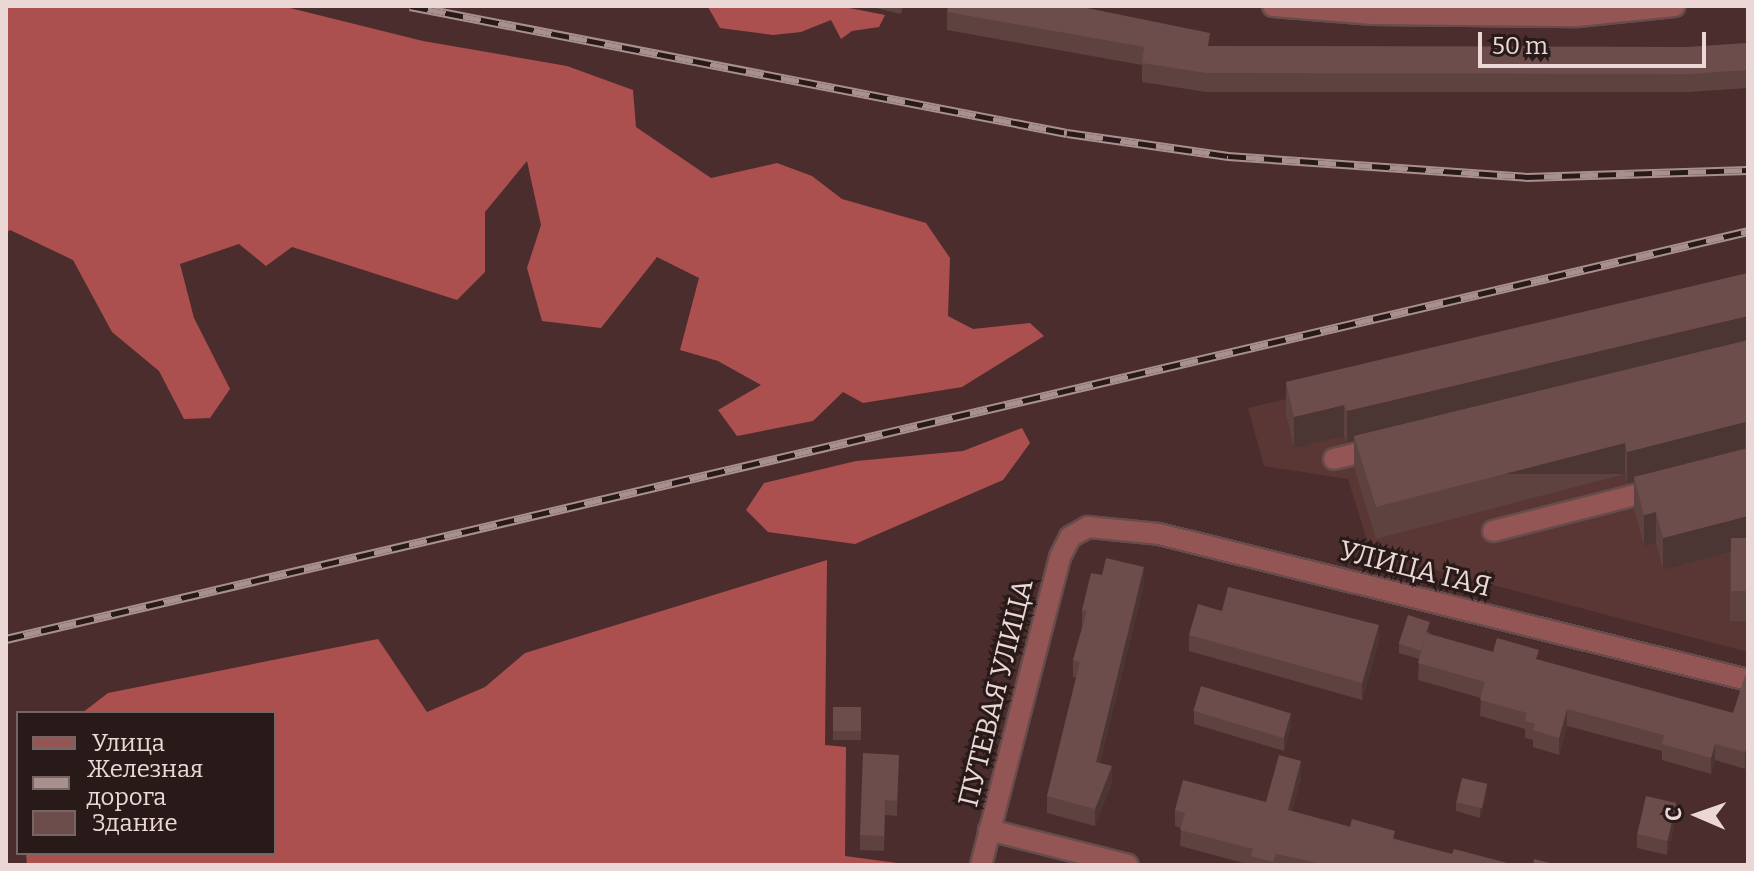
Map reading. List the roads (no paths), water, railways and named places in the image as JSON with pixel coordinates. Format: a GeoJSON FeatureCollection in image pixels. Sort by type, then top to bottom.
{"type":"FeatureCollection","features":[{"type":"Feature","properties":{"kind":"street"},"geometry":{"type":"LineString","coordinates":[[1273,6],[1373,14],[1578,16],[1674,6]]}},
{"type":"Feature","properties":{"kind":"street"},"geometry":{"type":"LineString","coordinates":[[1334,459],[1395,444]]}},
{"type":"Feature","properties":{"kind":"street"},"geometry":{"type":"LineString","coordinates":[[1493,531],[1673,485]]}},
{"type":"Feature","properties":{"kind":"street","name":"УЛИЦА ГАЯ"},"geometry":{"type":"LineString","coordinates":[[1070,537],[1088,527],[1114,526],[1159,534],[1748,680]]}},
{"type":"Feature","properties":{"kind":"street","name":"ПУТЕВАЯ УЛИЦА"},"geometry":{"type":"LineString","coordinates":[[981,865],[1060,557],[1070,537]]}},
{"type":"Feature","properties":{"kind":"street"},"geometry":{"type":"LineString","coordinates":[[989,830],[1128,865]]}},
{"type":"Feature","properties":{"kind":"railway"},"geometry":{"type":"LineString","coordinates":[[410,6],[1067,133],[1228,156],[1526,177],[1748,170]]}},
{"type":"Feature","properties":{"kind":"railway"},"geometry":{"type":"LineString","coordinates":[[6,639],[1748,231]]}}]}
